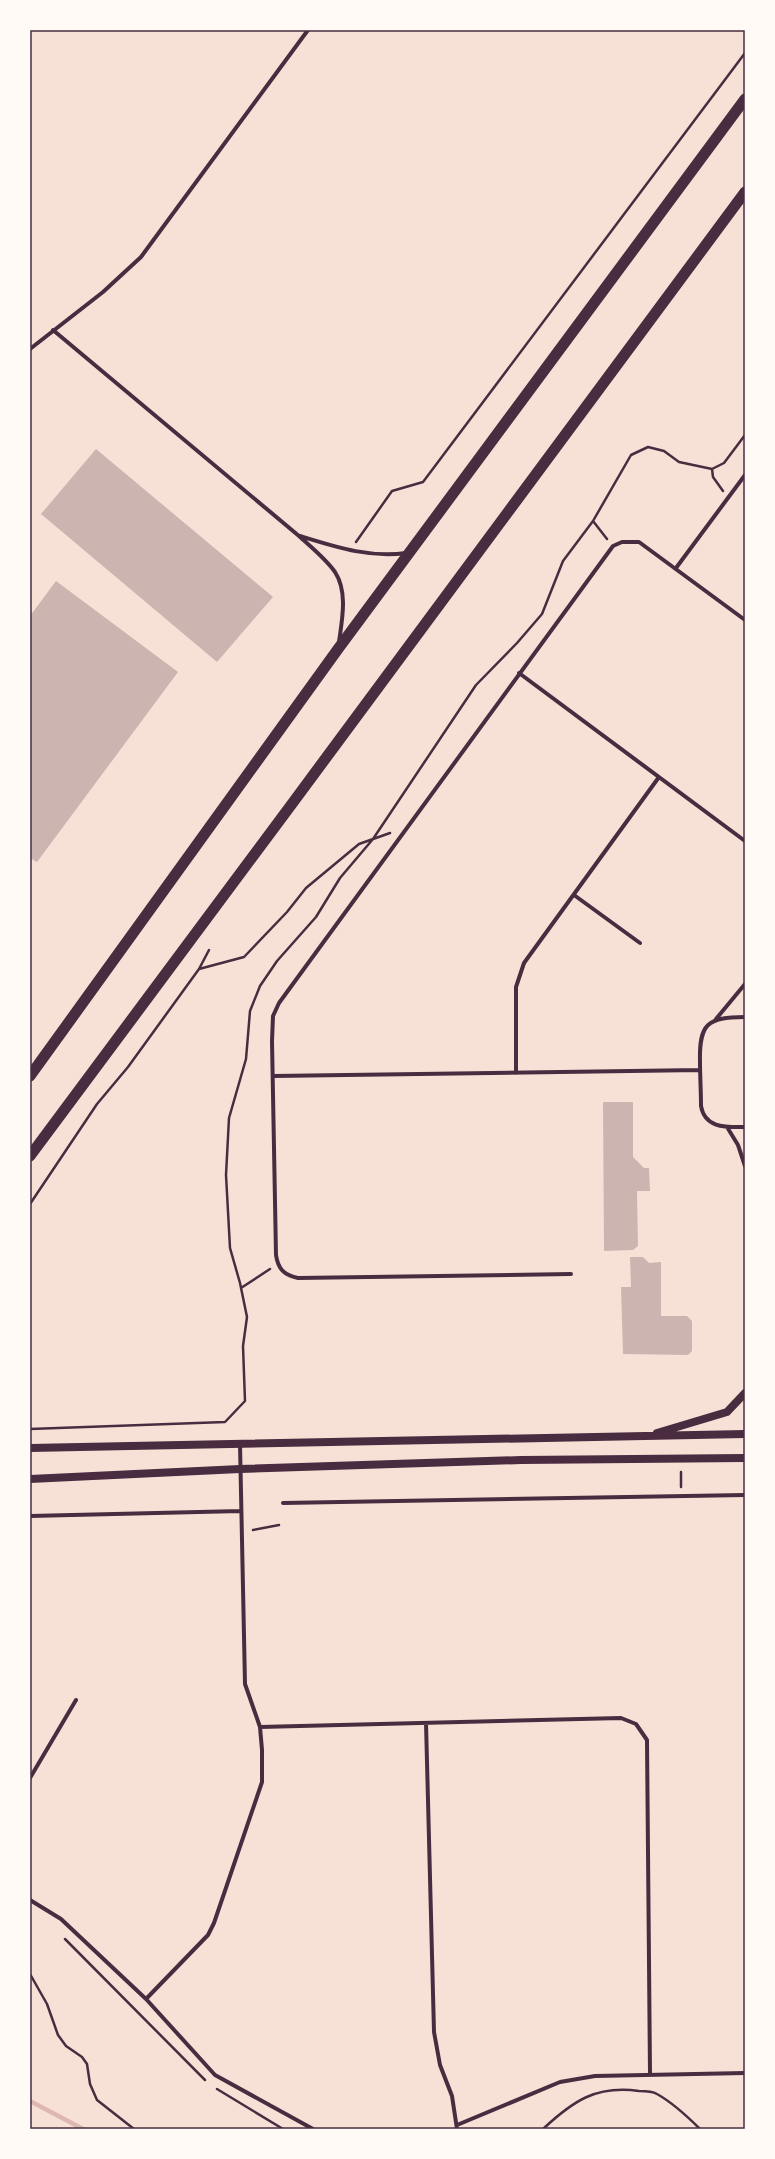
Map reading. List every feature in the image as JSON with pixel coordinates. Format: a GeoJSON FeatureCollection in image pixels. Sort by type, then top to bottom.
{"type":"FeatureCollection","features":[{"type":"Feature","properties":{"kind":"highway"},"geometry":{"type":"LineString","coordinates":[[30,1076],[408,552],[745,99]]}},
{"type":"Feature","properties":{"kind":"highway"},"geometry":{"type":"LineString","coordinates":[[30,1156],[240,876],[530,480],[745,192]]}},
{"type":"Feature","properties":{"kind":"main road"},"geometry":{"type":"LineString","coordinates":[[646,1436],[727,1412],[745,1393]]}},
{"type":"Feature","properties":{"kind":"main road"},"geometry":{"type":"LineString","coordinates":[[30,1448],[745,1434]]}},
{"type":"Feature","properties":{"kind":"main road"},"geometry":{"type":"LineString","coordinates":[[30,1479],[240,1469],[521,1460],[745,1458]]}},
{"type":"Feature","properties":{"kind":"street"},"geometry":{"type":"LineString","coordinates":[[30,349],[103,292],[141,257],[308,30]]}},
{"type":"Feature","properties":{"kind":"street"},"geometry":{"type":"LineString","coordinates":[[53,330],[300,536],[334,572],[339,582],[342,594],[343,609],[338,649]]}},
{"type":"Feature","properties":{"kind":"street"},"geometry":{"type":"LineString","coordinates":[[676,568],[745,475]]}},
{"type":"Feature","properties":{"kind":"street"},"geometry":{"type":"LineString","coordinates":[[300,536],[364,553],[380,555],[408,552]]}},
{"type":"Feature","properties":{"kind":"street"},"geometry":{"type":"LineString","coordinates":[[571,1274],[298,1278],[282,1272],[276,1255],[272,1024],[276,1009],[609,550],[622,542],[639,542],[745,620]]}},
{"type":"Feature","properties":{"kind":"street"},"geometry":{"type":"LineString","coordinates":[[519,673],[745,841]]}},
{"type":"Feature","properties":{"kind":"street"},"geometry":{"type":"LineString","coordinates":[[516,1073],[516,987],[524,964],[659,778]]}},
{"type":"Feature","properties":{"kind":"street"},"geometry":{"type":"LineString","coordinates":[[574,894],[640,943]]}},
{"type":"Feature","properties":{"kind":"street"},"geometry":{"type":"LineString","coordinates":[[745,984],[714,1021],[702,1032],[699,1042],[703,1115],[713,1124],[727,1127],[745,1127]]}},
{"type":"Feature","properties":{"kind":"street"},"geometry":{"type":"LineString","coordinates":[[714,1021],[745,1017]]}},
{"type":"Feature","properties":{"kind":"street"},"geometry":{"type":"LineString","coordinates":[[273,1076],[700,1070]]}},
{"type":"Feature","properties":{"kind":"street"},"geometry":{"type":"LineString","coordinates":[[727,1127],[738,1145],[745,1166]]}},
{"type":"Feature","properties":{"kind":"street"},"geometry":{"type":"LineString","coordinates":[[146,1999],[208,1935],[214,1923],[262,1782],[260,1728],[245,1684],[240,1444]]}},
{"type":"Feature","properties":{"kind":"street"},"geometry":{"type":"LineString","coordinates":[[283,1503],[745,1496]]}},
{"type":"Feature","properties":{"kind":"street"},"geometry":{"type":"LineString","coordinates":[[30,1516],[241,1511]]}},
{"type":"Feature","properties":{"kind":"street"},"geometry":{"type":"LineString","coordinates":[[30,1778],[76,1700]]}},
{"type":"Feature","properties":{"kind":"street"},"geometry":{"type":"LineString","coordinates":[[260,1728],[621,1718],[636,1724],[647,1740],[650,2074]]}},
{"type":"Feature","properties":{"kind":"street"},"geometry":{"type":"LineString","coordinates":[[426,1723],[434,2032],[440,2065],[452,2096],[457,2127],[560,2082],[595,2076],[745,2073]]}},
{"type":"Feature","properties":{"kind":"street"},"geometry":{"type":"LineString","coordinates":[[30,1900],[61,1918],[146,1999],[215,2075],[313,2129]]}},
{"type":"Feature","properties":{"kind":"path"},"geometry":{"type":"LineString","coordinates":[[356,542],[392,491],[423,482],[745,53]]}},
{"type":"Feature","properties":{"kind":"path"},"geometry":{"type":"LineString","coordinates":[[30,1429],[225,1422],[245,1401],[243,1346],[247,1317],[230,1248],[226,1175],[229,1118],[246,1059],[250,1011],[260,986],[277,961],[316,917],[340,878],[373,839],[476,685],[517,643],[542,614],[563,562],[594,522],[631,455],[648,447],[664,451],[679,462],[712,469],[724,462],[745,435]]}},
{"type":"Feature","properties":{"kind":"path"},"geometry":{"type":"LineString","coordinates":[[712,469],[713,477],[723,491]]}},
{"type":"Feature","properties":{"kind":"path"},"geometry":{"type":"LineString","coordinates":[[594,522],[607,539]]}},
{"type":"Feature","properties":{"kind":"path"},"geometry":{"type":"LineString","coordinates":[[199,969],[244,957],[287,912],[306,888],[359,844],[407,828]]}},
{"type":"Feature","properties":{"kind":"path"},"geometry":{"type":"LineString","coordinates":[[30,1204],[97,1104],[128,1067],[199,969],[209,950]]}},
{"type":"Feature","properties":{"kind":"path"},"geometry":{"type":"LineString","coordinates":[[241,1288],[270,1269]]}},
{"type":"Feature","properties":{"kind":"path"},"geometry":{"type":"LineString","coordinates":[[681,1472],[681,1487]]}},
{"type":"Feature","properties":{"kind":"path"},"geometry":{"type":"LineString","coordinates":[[253,1530],[279,1525]]}},
{"type":"Feature","properties":{"kind":"path"},"geometry":{"type":"LineString","coordinates":[[62,1936],[206,2082]]}},
{"type":"Feature","properties":{"kind":"path"},"geometry":{"type":"LineString","coordinates":[[30,1974],[44,1999],[58,2035],[66,2046],[82,2057],[87,2064],[90,2084],[97,2100],[134,2129]]}},
{"type":"Feature","properties":{"kind":"path"},"geometry":{"type":"LineString","coordinates":[[212,2086],[282,2129]]}},
{"type":"Feature","properties":{"kind":"path"},"geometry":{"type":"LineString","coordinates":[[543,2129],[565,2108],[595,2093],[630,2089],[656,2093],[681,2110],[700,2129]]}},
{"type":"Feature","properties":{"kind":"building"},"geometry":{"type":"Polygon","coordinates":[[[96,449],[273,597],[217,662],[41,514],[96,449]]]}},
{"type":"Feature","properties":{"kind":"building"},"geometry":{"type":"Polygon","coordinates":[[[56,581],[178,672],[37,862],[30,858],[30,616],[56,581]]]}},
{"type":"Feature","properties":{"kind":"building"},"geometry":{"type":"Polygon","coordinates":[[[603,1102],[633,1102],[633,1157],[644,1168],[649,1168],[650,1191],[637,1191],[638,1246],[633,1250],[604,1251],[603,1102]]]}},
{"type":"Feature","properties":{"kind":"building"},"geometry":{"type":"Polygon","coordinates":[[[630,1257],[643,1257],[649,1263],[661,1262],[661,1316],[687,1316],[692,1321],[692,1351],[688,1355],[623,1354],[621,1287],[631,1287],[630,1257]]]}},
{"type":"Feature","properties":{"kind":"waterway"},"geometry":{"type":"LineString","coordinates":[[30,2101],[83,2129]]}}]}
